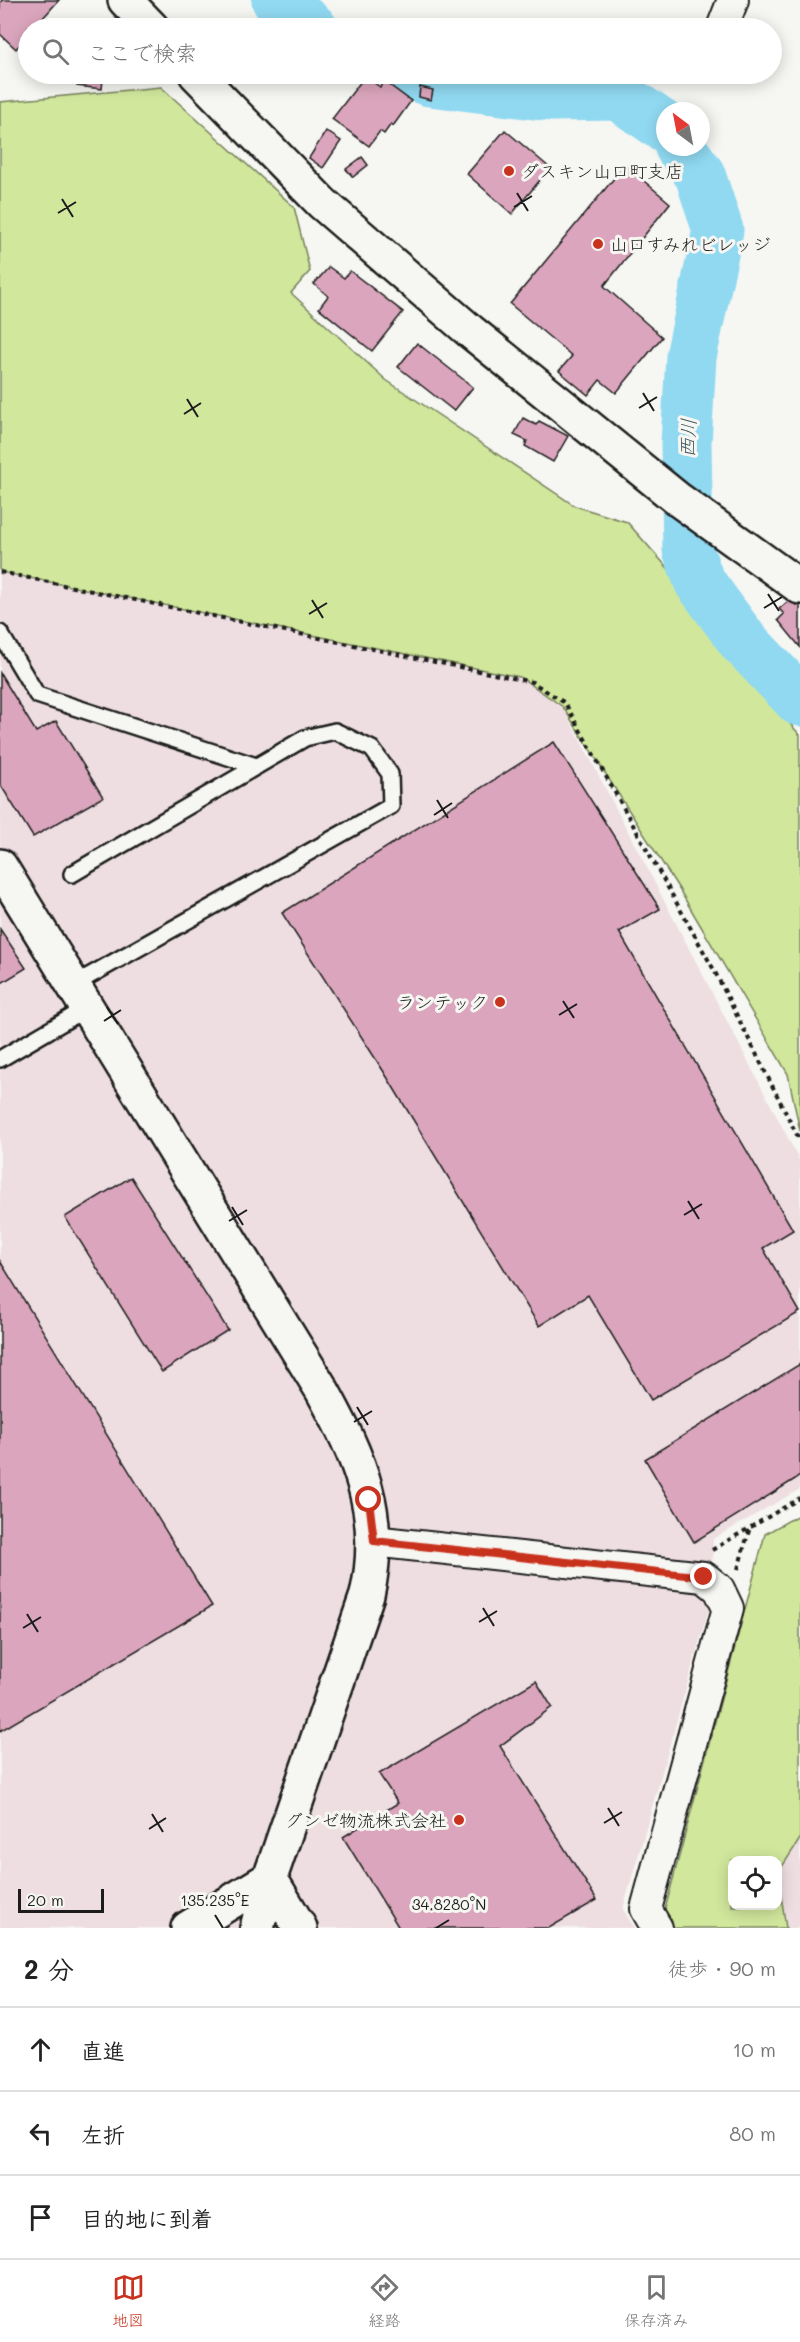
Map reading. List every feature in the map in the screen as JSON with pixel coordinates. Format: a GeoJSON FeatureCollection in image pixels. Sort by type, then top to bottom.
{"type":"FeatureCollection","features":[{"type":"Feature","properties":{"kind":"street"},"geometry":{"type":"LineString","coordinates":[[125,0],[142,18]]}},
{"type":"Feature","properties":{"kind":"street"},"geometry":{"type":"LineString","coordinates":[[726,18],[734,0]]}},
{"type":"Feature","properties":{"kind":"street"},"geometry":{"type":"LineString","coordinates":[[206,84],[322,203],[470,331],[679,500],[800,587]]}},
{"type":"Feature","properties":{"kind":"street"},"geometry":{"type":"LineString","coordinates":[[0,866],[342,1426],[360,1466],[369,1500],[374,1541],[373,1568],[367,1595],[270,1878],[257,1928]]}},
{"type":"Feature","properties":{"kind":"street"},"geometry":{"type":"LineString","coordinates":[[374,1541],[704,1577],[719,1589],[728,1608],[646,1909],[657,1928]]}},
{"type":"Feature","properties":{"kind":"street"},"geometry":{"type":"LineString","coordinates":[[188,1928],[270,1878]]}},
{"type":"Feature","properties":{"kind":"street"},"geometry":{"type":"LineString","coordinates":[[270,1878],[300,1928]]}},
{"type":"Feature","properties":{"kind":"lane"},"geometry":{"type":"LineString","coordinates":[[0,633],[37,695],[256,766]]}},
{"type":"Feature","properties":{"kind":"lane"},"geometry":{"type":"LineString","coordinates":[[0,1059],[80,996],[391,806],[390,774],[372,748],[334,731],[305,738],[72,874]]}},
{"type":"Feature","properties":{"kind":"path"},"geometry":{"type":"LineString","coordinates":[[0,572],[532,682],[565,703],[714,970],[800,1141]]}},
{"type":"Feature","properties":{"kind":"path"},"geometry":{"type":"LineString","coordinates":[[676,1574],[732,1537],[800,1498]]}},
{"type":"Feature","properties":{"kind":"shaded area"},"geometry":{"type":"Polygon","coordinates":[[[0,572],[520,676],[563,707],[800,1161],[800,1489],[713,1539],[711,1601],[623,1909],[634,1928],[0,1928],[0,572]]]}},
{"type":"Feature","properties":{"kind":"shaded area"},"geometry":{"type":"Polygon","coordinates":[[[800,1839],[800,1928],[786,1928],[782,1900],[782,1867],[800,1839]]]}},
{"type":"Feature","properties":{"kind":"green space"},"geometry":{"type":"Polygon","coordinates":[[[161,87],[294,207],[310,271],[291,293],[386,380],[575,506],[627,522],[689,592],[720,644],[800,735],[800,1131],[788,1074],[679,889],[563,707],[520,677],[0,572],[0,102],[161,87]]]}},
{"type":"Feature","properties":{"kind":"green space"},"geometry":{"type":"Polygon","coordinates":[[[800,1514],[800,1839],[782,1867],[782,1856],[728,1856],[728,1910],[782,1910],[782,1902],[786,1928],[674,1928],[664,1913],[765,1534],[800,1514]]]}},
{"type":"Feature","properties":{"kind":"building"},"geometry":{"type":"Polygon","coordinates":[[[2,0],[59,0],[43,18],[18,18],[18,47],[16,49],[0,34],[0,3],[2,0]]]}},
{"type":"Feature","properties":{"kind":"building"},"geometry":{"type":"Polygon","coordinates":[[[77,84],[102,84],[102,89],[77,86],[77,84]]]}},
{"type":"Feature","properties":{"kind":"building"},"geometry":{"type":"Polygon","coordinates":[[[359,84],[376,84],[380,87],[382,84],[388,84],[411,101],[393,126],[391,124],[384,134],[380,131],[369,146],[332,119],[359,84]]]}},
{"type":"Feature","properties":{"kind":"building"},"geometry":{"type":"Polygon","coordinates":[[[420,87],[433,90],[431,100],[419,97],[420,87]]]}},
{"type":"Feature","properties":{"kind":"building","name":"ダスキン山口町支店"},"geometry":{"type":"Polygon","coordinates":[[[505,130],[550,168],[512,214],[467,174],[505,130]]]}},
{"type":"Feature","properties":{"kind":"building"},"geometry":{"type":"Polygon","coordinates":[[[326,131],[341,141],[323,168],[309,158],[326,131]]]}},
{"type":"Feature","properties":{"kind":"building"},"geometry":{"type":"Polygon","coordinates":[[[362,157],[368,165],[353,177],[346,169],[362,157]]]}},
{"type":"Feature","properties":{"kind":"building","name":"山口すみれビレッジ"},"geometry":{"type":"Polygon","coordinates":[[[625,165],[670,203],[604,286],[662,337],[616,393],[600,380],[588,395],[559,371],[572,356],[510,304],[625,165]]]}},
{"type":"Feature","properties":{"kind":"building"},"geometry":{"type":"Polygon","coordinates":[[[329,267],[344,278],[350,271],[403,312],[372,351],[319,308],[328,296],[314,284],[329,267]]]}},
{"type":"Feature","properties":{"kind":"building"},"geometry":{"type":"Polygon","coordinates":[[[417,343],[473,387],[454,411],[398,367],[417,343]]]}},
{"type":"Feature","properties":{"kind":"building"},"geometry":{"type":"Polygon","coordinates":[[[523,418],[536,425],[539,421],[568,436],[553,462],[525,446],[527,441],[514,435],[523,418]]]}},
{"type":"Feature","properties":{"kind":"building"},"geometry":{"type":"Polygon","coordinates":[[[798,593],[800,595],[800,647],[778,620],[784,614],[779,609],[798,593]]]}},
{"type":"Feature","properties":{"kind":"building"},"geometry":{"type":"Polygon","coordinates":[[[0,673],[36,732],[56,721],[103,797],[33,837],[0,784],[0,673]]]}},
{"type":"Feature","properties":{"kind":"building","name":"ランテック"},"geometry":{"type":"Polygon","coordinates":[[[554,742],[660,909],[619,932],[793,1230],[763,1248],[800,1312],[651,1400],[588,1295],[539,1326],[384,1072],[282,913],[554,742]]]}},
{"type":"Feature","properties":{"kind":"building"},"geometry":{"type":"Polygon","coordinates":[[[0,929],[26,968],[0,984],[0,929]]]}},
{"type":"Feature","properties":{"kind":"building"},"geometry":{"type":"Polygon","coordinates":[[[131,1177],[228,1330],[162,1372],[65,1217],[131,1177]]]}},
{"type":"Feature","properties":{"kind":"building"},"geometry":{"type":"Polygon","coordinates":[[[0,1261],[212,1606],[0,1731],[0,1261]]]}},
{"type":"Feature","properties":{"kind":"building"},"geometry":{"type":"Polygon","coordinates":[[[800,1364],[800,1476],[694,1542],[645,1459],[800,1364]]]}},
{"type":"Feature","properties":{"kind":"building","name":"グンゼ物流株式会社"},"geometry":{"type":"Polygon","coordinates":[[[536,1681],[552,1707],[500,1746],[597,1900],[549,1928],[399,1928],[343,1837],[398,1803],[379,1774],[536,1681]]]}},
{"type":"Feature","properties":{"kind":"waterway","name":"西川"},"geometry":{"type":"LineString","coordinates":[[277,0],[300,18]]}},
{"type":"Feature","properties":{"kind":"waterway","name":"西川"},"geometry":{"type":"LineString","coordinates":[[454,84],[551,96],[618,95],[656,121]]}},
{"type":"Feature","properties":{"kind":"waterway","name":"西川"},"geometry":{"type":"LineString","coordinates":[[686,156],[700,175],[718,230],[691,357],[686,443],[688,550],[699,581],[743,641],[800,701]]}},
{"type":"Feature","properties":{"kind":"place","name":"ダスキン山口町支店"},"geometry":{"type":"Point","coordinates":[509,171]}},
{"type":"Feature","properties":{"kind":"place","name":"山口すみれビレッジ"},"geometry":{"type":"Point","coordinates":[598,244]}},
{"type":"Feature","properties":{"kind":"place","name":"ランテック"},"geometry":{"type":"Point","coordinates":[500,1002]}},
{"type":"Feature","properties":{"kind":"place","name":"グンゼ物流株式会社"},"geometry":{"type":"Point","coordinates":[459,1820]}},
{"type":"Feature","properties":{"kind":"route"},"geometry":{"type":"LineString","coordinates":[[369,1500],[374,1541],[704,1577]]}}]}
